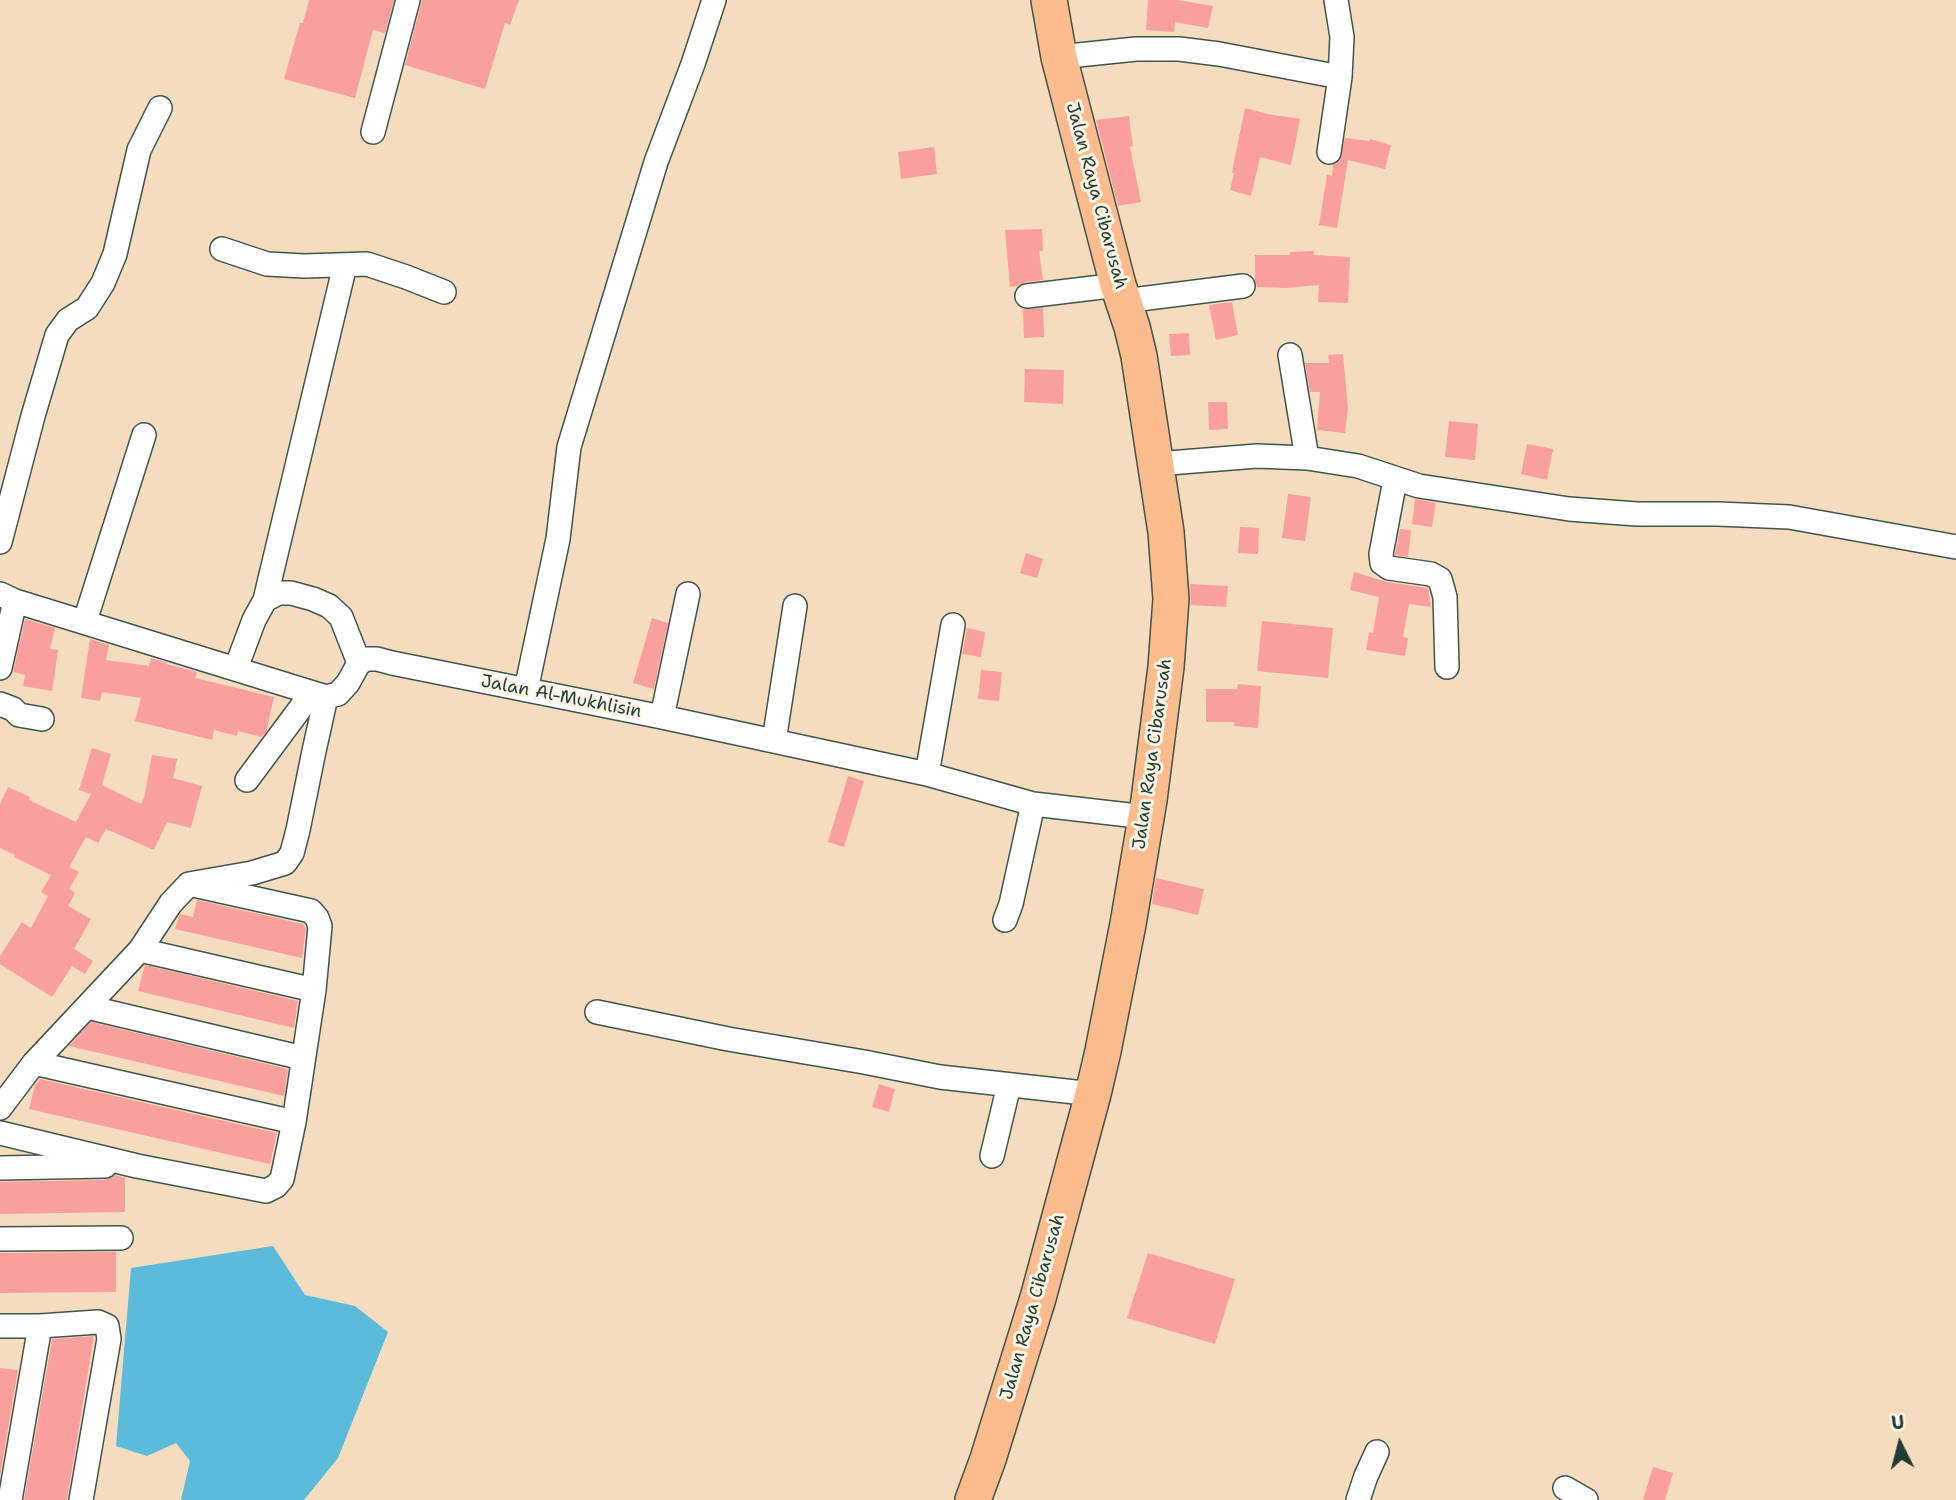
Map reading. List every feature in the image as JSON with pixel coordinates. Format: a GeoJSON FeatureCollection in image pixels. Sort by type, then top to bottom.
{"type":"FeatureCollection","features":[{"type":"Feature","properties":{"kind":"main road","name":"Jalan Raya Cibarusah"},"geometry":{"type":"LineString","coordinates":[[973,1500],[1038,1298],[1093,1094],[1128,924],[1146,817],[1166,667],[1171,599],[1166,532],[1139,356],[1059,57],[1049,0]]}},
{"type":"Feature","properties":{"kind":"street"},"geometry":{"type":"LineString","coordinates":[[373,132],[408,0]]}},
{"type":"Feature","properties":{"kind":"street"},"geometry":{"type":"LineString","coordinates":[[526,690],[558,539],[569,447],[656,162],[714,0]]}},
{"type":"Feature","properties":{"kind":"street"},"geometry":{"type":"LineString","coordinates":[[1329,152],[1340,77],[1342,37],[1336,0]]}},
{"type":"Feature","properties":{"kind":"street"},"geometry":{"type":"LineString","coordinates":[[1059,57],[1136,49],[1180,49],[1340,77]]}},
{"type":"Feature","properties":{"kind":"street"},"geometry":{"type":"LineString","coordinates":[[0,542],[57,335],[68,320],[87,308],[103,283],[115,254],[139,150],[160,108]]}},
{"type":"Feature","properties":{"kind":"street"},"geometry":{"type":"LineString","coordinates":[[222,249],[267,264],[367,264],[444,292]]}},
{"type":"Feature","properties":{"kind":"street"},"geometry":{"type":"LineString","coordinates":[[236,668],[254,620],[265,600],[345,265]]}},
{"type":"Feature","properties":{"kind":"street"},"geometry":{"type":"LineString","coordinates":[[1027,296],[1243,286]]}},
{"type":"Feature","properties":{"kind":"street"},"geometry":{"type":"LineString","coordinates":[[1290,355],[1307,458]]}},
{"type":"Feature","properties":{"kind":"street"},"geometry":{"type":"LineString","coordinates":[[85,621],[144,435]]}},
{"type":"Feature","properties":{"kind":"street"},"geometry":{"type":"LineString","coordinates":[[1156,464],[1256,456],[1307,458],[1358,466],[1395,480],[1455,493],[1584,511],[1789,517],[1956,547]]}},
{"type":"Feature","properties":{"kind":"street"},"geometry":{"type":"LineString","coordinates":[[1395,480],[1381,563],[1400,571],[1431,574],[1440,579],[1445,597],[1447,667]]}},
{"type":"Feature","properties":{"kind":"street"},"geometry":{"type":"LineString","coordinates":[[0,668],[8,598],[318,695],[338,694],[359,663],[341,617],[329,606],[291,593],[278,593],[265,600]]}},
{"type":"Feature","properties":{"kind":"street"},"geometry":{"type":"LineString","coordinates":[[662,717],[688,594]]}},
{"type":"Feature","properties":{"kind":"street"},"geometry":{"type":"LineString","coordinates":[[774,741],[795,606]]}},
{"type":"Feature","properties":{"kind":"street"},"geometry":{"type":"LineString","coordinates":[[927,774],[953,625]]}},
{"type":"Feature","properties":{"kind":"street","name":"Jalan Al-Mukhlisin"},"geometry":{"type":"LineString","coordinates":[[359,663],[377,659],[662,717],[927,774],[1033,804],[1146,817]]}},
{"type":"Feature","properties":{"kind":"street"},"geometry":{"type":"LineString","coordinates":[[247,780],[318,695]]}},
{"type":"Feature","properties":{"kind":"street"},"geometry":{"type":"LineString","coordinates":[[0,1108],[34,1063],[140,950],[171,903],[189,884],[252,873],[285,863],[292,852],[298,830],[314,751],[318,695]]}},
{"type":"Feature","properties":{"kind":"street"},"geometry":{"type":"LineString","coordinates":[[0,704],[13,709],[19,715],[43,719]]}},
{"type":"Feature","properties":{"kind":"street"},"geometry":{"type":"LineString","coordinates":[[1005,920],[1033,804]]}},
{"type":"Feature","properties":{"kind":"street"},"geometry":{"type":"LineString","coordinates":[[0,1133],[137,1166],[266,1191],[282,1179],[294,1122],[314,990],[320,926],[311,911],[189,884]]}},
{"type":"Feature","properties":{"kind":"street"},"geometry":{"type":"LineString","coordinates":[[140,950],[314,990]]}},
{"type":"Feature","properties":{"kind":"street"},"geometry":{"type":"LineString","coordinates":[[88,1007],[303,1058]]}},
{"type":"Feature","properties":{"kind":"street"},"geometry":{"type":"LineString","coordinates":[[597,1012],[728,1039],[940,1077],[1093,1094]]}},
{"type":"Feature","properties":{"kind":"street"},"geometry":{"type":"LineString","coordinates":[[34,1063],[294,1122]]}},
{"type":"Feature","properties":{"kind":"street"},"geometry":{"type":"LineString","coordinates":[[992,1156],[1009,1085]]}},
{"type":"Feature","properties":{"kind":"street"},"geometry":{"type":"LineString","coordinates":[[0,1168],[137,1166]]}},
{"type":"Feature","properties":{"kind":"street"},"geometry":{"type":"LineString","coordinates":[[0,1240],[121,1238]]}},
{"type":"Feature","properties":{"kind":"street"},"geometry":{"type":"LineString","coordinates":[[0,1326],[97,1322],[107,1326],[109,1339],[81,1500]]}},
{"type":"Feature","properties":{"kind":"street"},"geometry":{"type":"LineString","coordinates":[[10,1500],[40,1326]]}},
{"type":"Feature","properties":{"kind":"street"},"geometry":{"type":"LineString","coordinates":[[1358,1500],[1377,1452]]}},
{"type":"Feature","properties":{"kind":"street"},"geometry":{"type":"LineString","coordinates":[[1565,1488],[1586,1500]]}},
{"type":"Feature","properties":{"kind":"water"},"geometry":{"type":"Polygon","coordinates":[[[273,1246],[305,1295],[355,1306],[388,1332],[338,1458],[304,1500],[181,1500],[190,1461],[176,1443],[147,1456],[116,1446],[131,1268],[273,1246]]]}},
{"type":"Feature","properties":{"kind":"building"},"geometry":{"type":"Polygon","coordinates":[[[309,0],[394,0],[385,33],[373,30],[355,98],[284,79],[309,0]]]}},
{"type":"Feature","properties":{"kind":"building"},"geometry":{"type":"Polygon","coordinates":[[[422,0],[519,0],[510,25],[505,23],[485,89],[405,65],[422,0]]]}},
{"type":"Feature","properties":{"kind":"building"},"geometry":{"type":"Polygon","coordinates":[[[1148,0],[1178,0],[1213,6],[1208,28],[1175,22],[1174,32],[1146,30],[1148,0]]]}},
{"type":"Feature","properties":{"kind":"building"},"geometry":{"type":"Polygon","coordinates":[[[1245,108],[1300,119],[1291,165],[1260,157],[1251,196],[1230,190],[1245,108]]]}},
{"type":"Feature","properties":{"kind":"building"},"geometry":{"type":"Polygon","coordinates":[[[1129,116],[1133,146],[1130,147],[1141,202],[1118,206],[1096,120],[1129,116]]]}},
{"type":"Feature","properties":{"kind":"building"},"geometry":{"type":"Polygon","coordinates":[[[1345,138],[1370,139],[1391,145],[1385,169],[1348,160],[1337,228],[1319,225],[1327,175],[1332,176],[1333,165],[1340,160],[1345,138]]]}},
{"type":"Feature","properties":{"kind":"building"},"geometry":{"type":"Polygon","coordinates":[[[934,147],[937,174],[901,179],[898,152],[934,147]]]}},
{"type":"Feature","properties":{"kind":"building"},"geometry":{"type":"Polygon","coordinates":[[[1042,229],[1043,251],[1039,251],[1043,280],[1010,287],[1005,230],[1042,229]]]}},
{"type":"Feature","properties":{"kind":"building"},"geometry":{"type":"Polygon","coordinates":[[[1314,251],[1314,255],[1350,257],[1348,303],[1318,302],[1319,285],[1257,287],[1255,255],[1290,255],[1290,252],[1314,251]]]}},
{"type":"Feature","properties":{"kind":"building"},"geometry":{"type":"Polygon","coordinates":[[[1232,302],[1238,335],[1216,340],[1209,305],[1232,302]]]}},
{"type":"Feature","properties":{"kind":"building"},"geometry":{"type":"Polygon","coordinates":[[[1043,308],[1044,337],[1024,338],[1023,309],[1043,308]]]}},
{"type":"Feature","properties":{"kind":"building"},"geometry":{"type":"Polygon","coordinates":[[[1189,333],[1190,355],[1171,356],[1169,334],[1189,333]]]}},
{"type":"Feature","properties":{"kind":"building"},"geometry":{"type":"Polygon","coordinates":[[[1343,354],[1348,408],[1345,433],[1317,430],[1320,392],[1310,392],[1305,363],[1329,363],[1328,355],[1343,354]]]}},
{"type":"Feature","properties":{"kind":"building"},"geometry":{"type":"Polygon","coordinates":[[[1025,369],[1064,370],[1063,404],[1024,402],[1025,369]]]}},
{"type":"Feature","properties":{"kind":"building"},"geometry":{"type":"Polygon","coordinates":[[[1208,402],[1227,402],[1228,429],[1209,430],[1208,402]]]}},
{"type":"Feature","properties":{"kind":"building"},"geometry":{"type":"Polygon","coordinates":[[[1449,421],[1478,424],[1475,460],[1445,457],[1449,421]]]}},
{"type":"Feature","properties":{"kind":"building"},"geometry":{"type":"Polygon","coordinates":[[[1527,444],[1553,449],[1547,480],[1521,474],[1527,444]]]}},
{"type":"Feature","properties":{"kind":"building"},"geometry":{"type":"Polygon","coordinates":[[[1288,494],[1311,497],[1305,541],[1282,538],[1288,494]]]}},
{"type":"Feature","properties":{"kind":"building"},"geometry":{"type":"Polygon","coordinates":[[[1415,499],[1436,503],[1432,527],[1412,524],[1415,499]]]}},
{"type":"Feature","properties":{"kind":"building"},"geometry":{"type":"Polygon","coordinates":[[[1240,527],[1259,528],[1258,554],[1238,553],[1240,527]]]}},
{"type":"Feature","properties":{"kind":"building"},"geometry":{"type":"Polygon","coordinates":[[[1400,529],[1411,530],[1408,557],[1395,555],[1400,529]]]}},
{"type":"Feature","properties":{"kind":"building"},"geometry":{"type":"Polygon","coordinates":[[[1026,553],[1043,559],[1037,578],[1020,573],[1026,553]]]}},
{"type":"Feature","properties":{"kind":"building"},"geometry":{"type":"Polygon","coordinates":[[[1354,572],[1387,582],[1428,588],[1431,607],[1409,604],[1403,637],[1408,638],[1405,656],[1366,650],[1369,632],[1373,633],[1379,597],[1350,590],[1354,572]]]}},
{"type":"Feature","properties":{"kind":"building"},"geometry":{"type":"Polygon","coordinates":[[[1190,584],[1228,586],[1226,607],[1191,605],[1190,584]]]}},
{"type":"Feature","properties":{"kind":"building"},"geometry":{"type":"Polygon","coordinates":[[[652,618],[668,623],[654,689],[633,683],[652,618]]]}},
{"type":"Feature","properties":{"kind":"building"},"geometry":{"type":"Polygon","coordinates":[[[25,619],[55,628],[50,649],[58,650],[52,691],[23,686],[25,675],[13,672],[25,619]]]}},
{"type":"Feature","properties":{"kind":"building"},"geometry":{"type":"Polygon","coordinates":[[[1262,621],[1333,628],[1328,678],[1257,671],[1262,621]]]}},
{"type":"Feature","properties":{"kind":"building"},"geometry":{"type":"Polygon","coordinates":[[[967,628],[985,632],[981,657],[962,654],[967,628]]]}},
{"type":"Feature","properties":{"kind":"building"},"geometry":{"type":"Polygon","coordinates":[[[90,639],[109,645],[106,660],[149,666],[151,658],[197,672],[195,678],[274,697],[266,732],[262,737],[238,731],[237,736],[214,730],[212,740],[135,721],[141,698],[102,692],[100,701],[81,698],[90,639]]]}},
{"type":"Feature","properties":{"kind":"building"},"geometry":{"type":"Polygon","coordinates":[[[981,670],[1002,672],[999,701],[978,699],[981,670]]]}},
{"type":"Feature","properties":{"kind":"building"},"geometry":{"type":"Polygon","coordinates":[[[1238,684],[1261,686],[1258,728],[1234,726],[1234,722],[1206,722],[1206,689],[1237,689],[1238,684]]]}},
{"type":"Feature","properties":{"kind":"building"},"geometry":{"type":"Polygon","coordinates":[[[92,748],[111,754],[102,785],[141,804],[152,755],[177,759],[173,778],[202,786],[191,828],[167,822],[154,850],[106,829],[98,843],[86,837],[69,867],[79,872],[69,889],[75,893],[68,906],[91,919],[74,949],[93,961],[85,974],[72,966],[52,997],[0,964],[0,956],[22,922],[31,928],[48,896],[41,892],[51,875],[0,848],[0,804],[8,787],[76,822],[91,794],[79,790],[92,748]]]}},
{"type":"Feature","properties":{"kind":"building"},"geometry":{"type":"Polygon","coordinates":[[[848,776],[864,781],[844,847],[828,842],[848,776]]]}},
{"type":"Feature","properties":{"kind":"building"},"geometry":{"type":"Polygon","coordinates":[[[1156,878],[1204,889],[1198,915],[1152,904],[1156,878]]]}},
{"type":"Feature","properties":{"kind":"building"},"geometry":{"type":"Polygon","coordinates":[[[197,900],[303,924],[306,928],[302,958],[175,929],[180,914],[193,917],[197,900]]]}},
{"type":"Feature","properties":{"kind":"building"},"geometry":{"type":"Polygon","coordinates":[[[145,965],[298,1001],[294,1028],[138,991],[145,965]]]}},
{"type":"Feature","properties":{"kind":"building"},"geometry":{"type":"Polygon","coordinates":[[[91,1022],[288,1069],[284,1096],[69,1046],[91,1022]]]}},
{"type":"Feature","properties":{"kind":"building"},"geometry":{"type":"Polygon","coordinates":[[[40,1079],[277,1133],[270,1164],[29,1109],[35,1085],[40,1079]]]}},
{"type":"Feature","properties":{"kind":"building"},"geometry":{"type":"Polygon","coordinates":[[[879,1084],[895,1089],[889,1112],[872,1107],[879,1084]]]}},
{"type":"Feature","properties":{"kind":"building"},"geometry":{"type":"Polygon","coordinates":[[[115,1175],[125,1178],[125,1212],[0,1214],[0,1182],[105,1180],[115,1175]]]}},
{"type":"Feature","properties":{"kind":"building"},"geometry":{"type":"Polygon","coordinates":[[[116,1252],[116,1292],[0,1293],[0,1253],[116,1252]]]}},
{"type":"Feature","properties":{"kind":"building"},"geometry":{"type":"Polygon","coordinates":[[[1148,1253],[1235,1279],[1215,1344],[1127,1318],[1148,1253]]]}},
{"type":"Feature","properties":{"kind":"building"},"geometry":{"type":"Polygon","coordinates":[[[94,1336],[67,1500],[24,1500],[52,1339],[94,1336]]]}},
{"type":"Feature","properties":{"kind":"building"},"geometry":{"type":"Polygon","coordinates":[[[0,1368],[18,1370],[0,1476],[0,1368]]]}},
{"type":"Feature","properties":{"kind":"building"},"geometry":{"type":"Polygon","coordinates":[[[1653,1467],[1673,1473],[1665,1500],[1643,1500],[1653,1467]]]}}]}
